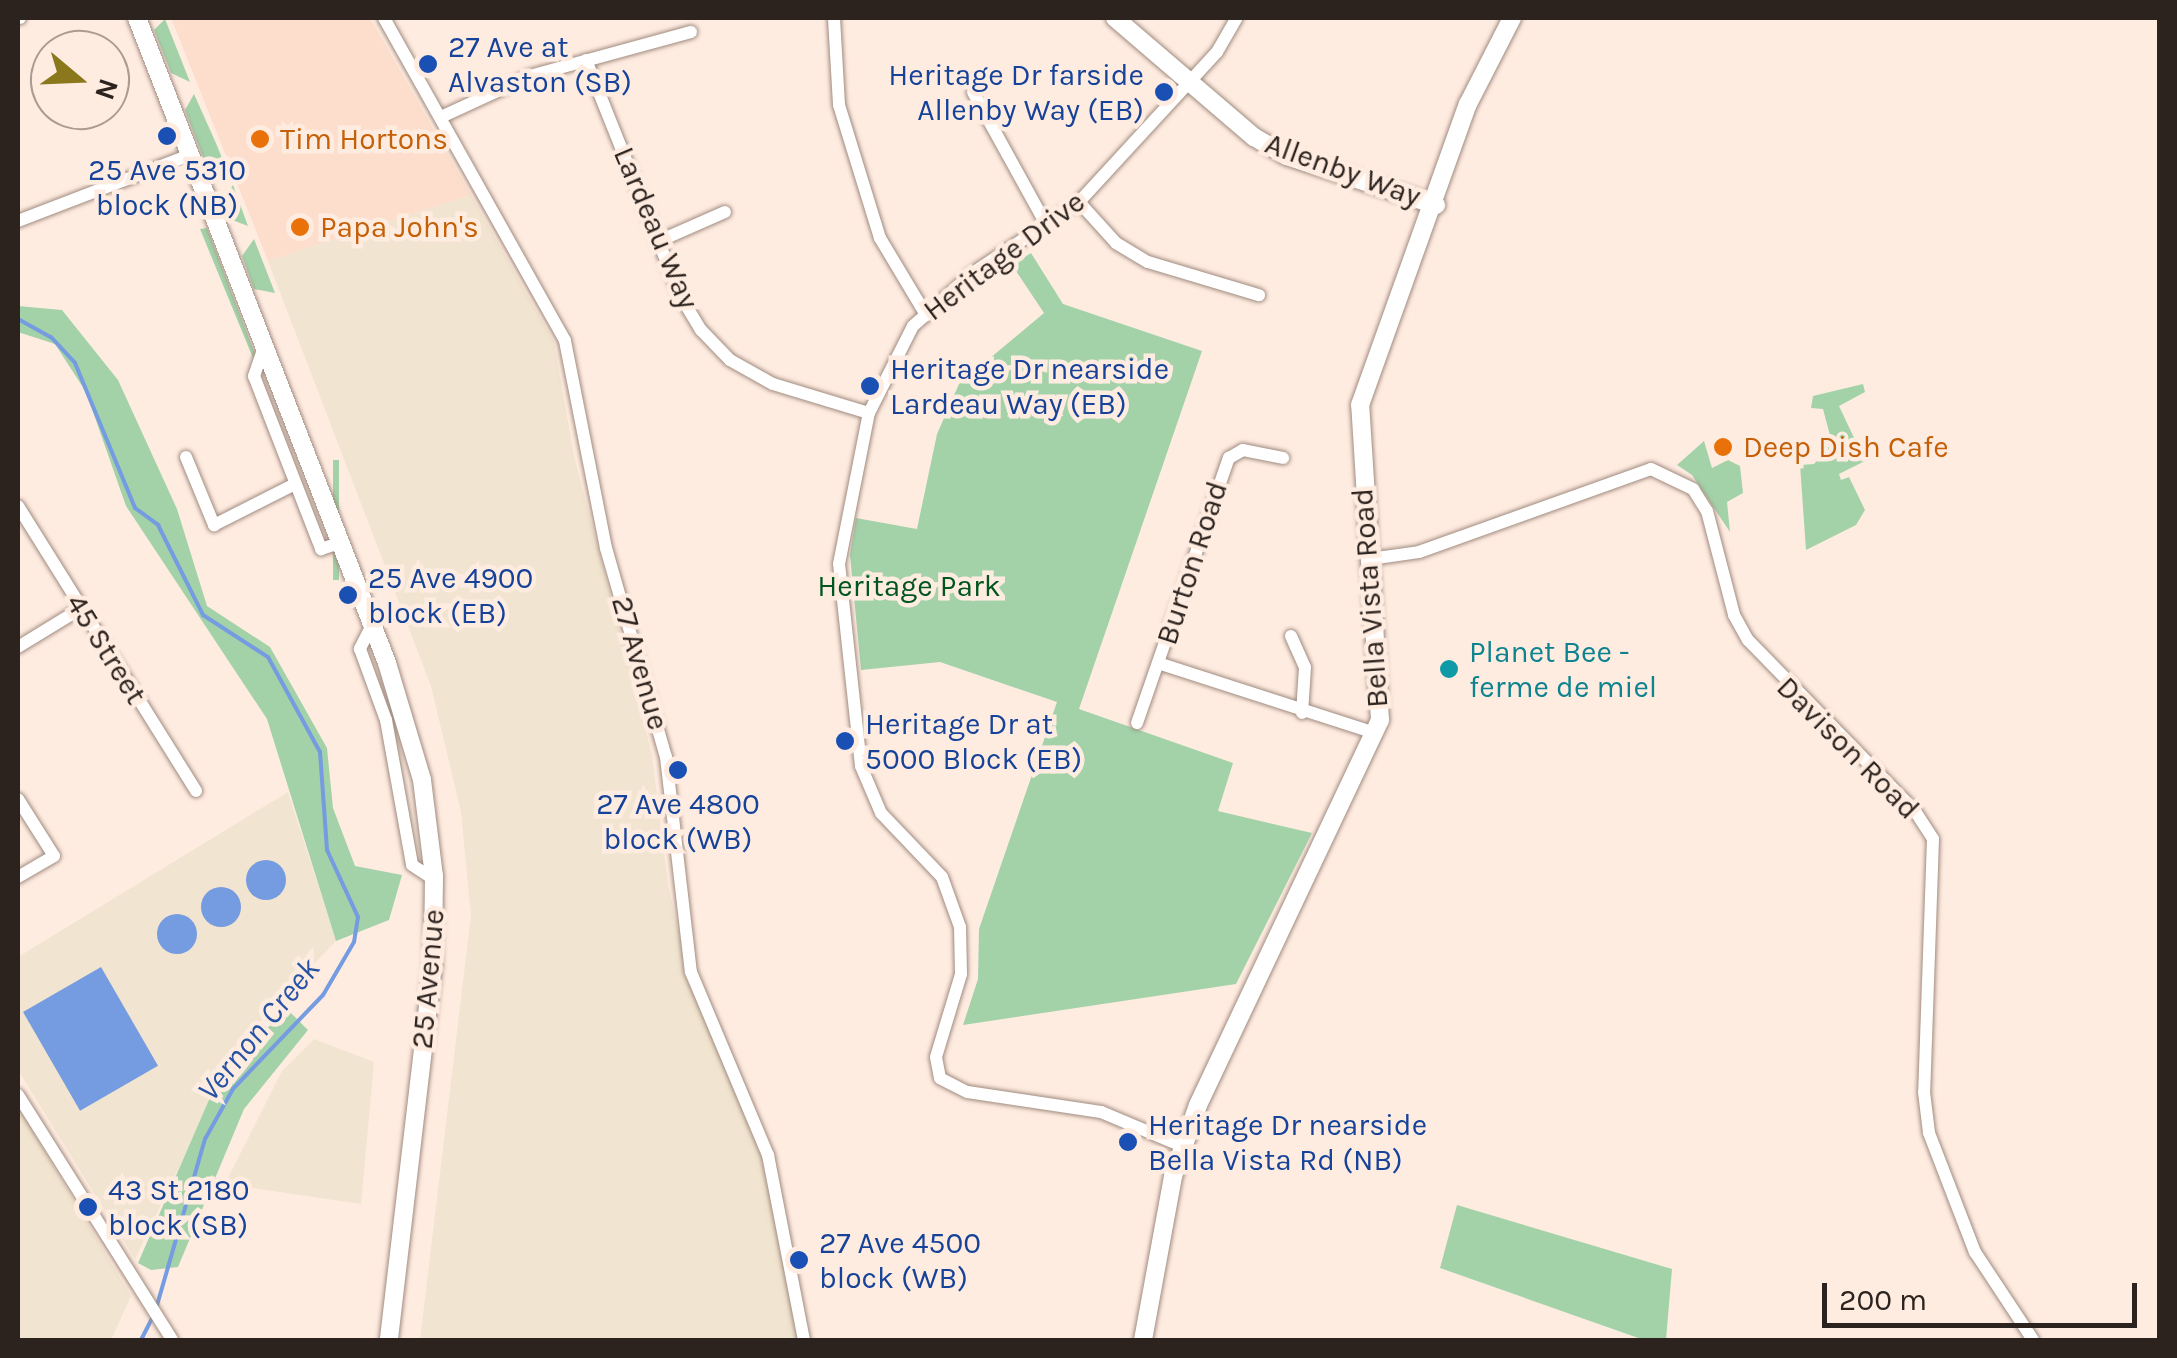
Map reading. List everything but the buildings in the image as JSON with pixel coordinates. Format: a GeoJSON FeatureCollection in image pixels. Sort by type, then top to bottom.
{"type":"FeatureCollection","features":[{"type":"Feature","properties":{"kind":"street","name":"25 Avenue"},"geometry":{"type":"LineString","coordinates":[[137,18],[372,625],[422,780],[435,913],[389,1340]]}},
{"type":"Feature","properties":{"kind":"street","name":"27 Avenue"},"geometry":{"type":"LineString","coordinates":[[384,18],[565,341],[606,548],[666,757],[691,972],[765,1142],[804,1340]]}},
{"type":"Feature","properties":{"kind":"street"},"geometry":{"type":"LineString","coordinates":[[834,18],[839,105],[868,200],[901,281],[926,316]]}},
{"type":"Feature","properties":{"kind":"street","name":"Allenby Way"},"geometry":{"type":"LineString","coordinates":[[1115,18],[1254,137],[1288,156],[1436,205]]}},
{"type":"Feature","properties":{"kind":"street","name":"Heritage Drive"},"geometry":{"type":"LineString","coordinates":[[1182,1146],[1083,1107],[958,1090],[936,1072],[962,974],[960,927],[942,877],[881,813],[861,766],[841,584],[843,517],[869,413],[893,358],[926,316],[973,274],[1080,202],[1192,80],[1237,18]]}},
{"type":"Feature","properties":{"kind":"street","name":"Bella Vista Road"},"geometry":{"type":"LineString","coordinates":[[1143,1340],[1182,1146],[1256,969],[1375,733],[1382,698],[1360,406],[1436,205],[1468,104],[1512,18]]}},
{"type":"Feature","properties":{"kind":"street"},"geometry":{"type":"LineString","coordinates":[[441,117],[530,76],[691,32]]}},
{"type":"Feature","properties":{"kind":"street","name":"Lardeau Way"},"geometry":{"type":"LineString","coordinates":[[586,60],[696,322],[730,360],[773,384],[869,413]]}},
{"type":"Feature","properties":{"kind":"street"},"geometry":{"type":"LineString","coordinates":[[973,92],[1047,226]]}},
{"type":"Feature","properties":{"kind":"street"},"geometry":{"type":"LineString","coordinates":[[18,221],[190,155]]}},
{"type":"Feature","properties":{"kind":"street"},"geometry":{"type":"LineString","coordinates":[[1080,202],[1116,243],[1148,262],[1259,295]]}},
{"type":"Feature","properties":{"kind":"street"},"geometry":{"type":"LineString","coordinates":[[659,240],[725,212]]}},
{"type":"Feature","properties":{"kind":"street","name":"25 Avenue"},"geometry":{"type":"LineString","coordinates":[[264,346],[254,376],[295,484],[321,550],[340,543]]}},
{"type":"Feature","properties":{"kind":"street","name":"Burton Road"},"geometry":{"type":"LineString","coordinates":[[1137,723],[1229,458],[1243,450],[1283,458]]}},
{"type":"Feature","properties":{"kind":"street"},"geometry":{"type":"LineString","coordinates":[[186,458],[214,525],[295,484]]}},
{"type":"Feature","properties":{"kind":"street","name":"Davison Road"},"geometry":{"type":"LineString","coordinates":[[1370,559],[1419,552],[1646,470],[1673,474],[1693,489],[1708,511],[1734,615],[1748,640],[1915,810],[1933,838],[1924,1092],[1929,1133],[1975,1252],[2034,1340]]}},
{"type":"Feature","properties":{"kind":"street","name":"45 Street"},"geometry":{"type":"LineString","coordinates":[[18,506],[196,791]]}},
{"type":"Feature","properties":{"kind":"street"},"geometry":{"type":"LineString","coordinates":[[18,647],[80,610]]}},
{"type":"Feature","properties":{"kind":"street","name":"25 Avenue"},"geometry":{"type":"LineString","coordinates":[[372,625],[360,649],[386,720],[412,864],[429,876]]}},
{"type":"Feature","properties":{"kind":"street"},"geometry":{"type":"LineString","coordinates":[[1291,636],[1304,667],[1302,713]]}},
{"type":"Feature","properties":{"kind":"street"},"geometry":{"type":"LineString","coordinates":[[1158,664],[1302,713],[1375,733]]}},
{"type":"Feature","properties":{"kind":"street"},"geometry":{"type":"LineString","coordinates":[[18,799],[54,856],[18,878]]}},
{"type":"Feature","properties":{"kind":"street"},"geometry":{"type":"LineString","coordinates":[[18,1094],[172,1340]]}},
{"type":"Feature","properties":{"kind":"shaded area"},"geometry":{"type":"Polygon","coordinates":[[[171,18],[370,18],[471,195],[268,261],[171,18]]]}},
{"type":"Feature","properties":{"kind":"shaded area"},"geometry":{"type":"Polygon","coordinates":[[[471,195],[554,342],[574,456],[652,755],[668,885],[690,982],[772,1181],[798,1340],[420,1340],[471,915],[461,812],[431,686],[268,261],[471,195]]]}},
{"type":"Feature","properties":{"kind":"shaded area"},"geometry":{"type":"Polygon","coordinates":[[[288,792],[336,941],[265,1015],[207,1109],[135,1259],[18,1070],[18,957],[288,792]]]}},
{"type":"Feature","properties":{"kind":"shaded area"},"geometry":{"type":"Polygon","coordinates":[[[314,1039],[374,1062],[361,1204],[225,1184],[282,1071],[314,1039]]]}},
{"type":"Feature","properties":{"kind":"shaded area"},"geometry":{"type":"Polygon","coordinates":[[[18,1107],[131,1296],[111,1340],[18,1340],[18,1107]]]}},
{"type":"Feature","properties":{"kind":"green space"},"geometry":{"type":"Polygon","coordinates":[[[165,19],[190,82],[171,73],[154,30],[165,19]]]}},
{"type":"Feature","properties":{"kind":"green space"},"geometry":{"type":"Polygon","coordinates":[[[194,94],[228,172],[206,165],[185,110],[194,94]]]}},
{"type":"Feature","properties":{"kind":"green space"},"geometry":{"type":"Polygon","coordinates":[[[233,185],[248,226],[227,218],[222,201],[233,185]]]}},
{"type":"Feature","properties":{"kind":"green space"},"geometry":{"type":"Polygon","coordinates":[[[207,228],[255,354],[253,358],[200,229],[207,228]]]}},
{"type":"Feature","properties":{"kind":"green space"},"geometry":{"type":"Polygon","coordinates":[[[254,239],[275,293],[254,289],[242,256],[254,239]]]}},
{"type":"Feature","properties":{"kind":"green space","name":"Heritage Park"},"geometry":{"type":"Polygon","coordinates":[[[1031,253],[1063,304],[1202,351],[1079,709],[1233,763],[1218,811],[1312,833],[1236,984],[963,1025],[978,979],[979,929],[1057,702],[940,662],[861,670],[850,555],[856,518],[917,529],[937,434],[959,384],[1044,313],[1012,265],[1031,253]]]}},
{"type":"Feature","properties":{"kind":"green space"},"geometry":{"type":"Polygon","coordinates":[[[18,306],[62,310],[118,380],[177,509],[207,606],[270,647],[327,748],[333,808],[355,866],[402,875],[389,920],[336,941],[267,719],[126,506],[86,392],[55,344],[18,332],[18,306]]]}},
{"type":"Feature","properties":{"kind":"green space"},"geometry":{"type":"Polygon","coordinates":[[[1863,384],[1865,392],[1839,406],[1865,461],[1839,474],[1841,480],[1849,477],[1865,510],[1856,525],[1806,550],[1800,465],[1814,464],[1832,443],[1823,409],[1811,408],[1813,396],[1863,384]]]}},
{"type":"Feature","properties":{"kind":"green space"},"geometry":{"type":"Polygon","coordinates":[[[1704,441],[1712,468],[1728,460],[1740,466],[1743,493],[1727,502],[1730,532],[1692,475],[1677,465],[1704,441]]]}},
{"type":"Feature","properties":{"kind":"green space"},"geometry":{"type":"Polygon","coordinates":[[[333,460],[339,460],[339,580],[333,580],[333,460]]]}},
{"type":"Feature","properties":{"kind":"green space"},"geometry":{"type":"Polygon","coordinates":[[[290,1012],[308,1030],[244,1109],[178,1267],[151,1270],[138,1263],[229,1054],[290,1012]]]}},
{"type":"Feature","properties":{"kind":"green space"},"geometry":{"type":"Polygon","coordinates":[[[1457,1205],[1672,1269],[1666,1340],[1644,1340],[1440,1268],[1457,1205]]]}},
{"type":"Feature","properties":{"kind":"water"},"geometry":{"type":"Polygon","coordinates":[[[266,860],[280,866],[286,880],[280,894],[266,900],[252,894],[246,880],[252,866],[266,860]]]}},
{"type":"Feature","properties":{"kind":"water"},"geometry":{"type":"Polygon","coordinates":[[[221,887],[235,893],[241,907],[235,921],[221,927],[207,921],[201,907],[207,893],[221,887]]]}},
{"type":"Feature","properties":{"kind":"water"},"geometry":{"type":"Polygon","coordinates":[[[177,914],[191,920],[197,934],[191,948],[177,954],[163,948],[157,934],[163,920],[177,914]]]}},
{"type":"Feature","properties":{"kind":"water"},"geometry":{"type":"Polygon","coordinates":[[[101,967],[158,1066],[80,1111],[23,1012],[101,967]]]}},
{"type":"Feature","properties":{"kind":"waterway","name":"Vernon Creek"},"geometry":{"type":"LineString","coordinates":[[18,319],[51,337],[75,363],[135,508],[158,525],[203,615],[268,657],[320,752],[327,850],[358,917],[354,942],[323,995],[233,1089],[205,1139],[156,1309]]}},
{"type":"Feature","properties":{"kind":"waterway","name":"Vernon Creek"},"geometry":{"type":"LineString","coordinates":[[141,1340],[152,1318]]}},
{"type":"Feature","properties":{"kind":"place","name":"27 Ave at Alvaston (SB)"},"geometry":{"type":"Point","coordinates":[428,64]}},
{"type":"Feature","properties":{"kind":"place","name":"Heritage Dr farside Allenby Way (EB)"},"geometry":{"type":"Point","coordinates":[1164,92]}},
{"type":"Feature","properties":{"kind":"place","name":"25 Ave 5310 block (NB)"},"geometry":{"type":"Point","coordinates":[167,136]}},
{"type":"Feature","properties":{"kind":"place","name":"Tim Hortons"},"geometry":{"type":"Point","coordinates":[260,139]}},
{"type":"Feature","properties":{"kind":"place","name":"Papa John's"},"geometry":{"type":"Point","coordinates":[300,227]}},
{"type":"Feature","properties":{"kind":"place","name":"Heritage Dr nearside Lardeau Way (EB)"},"geometry":{"type":"Point","coordinates":[870,386]}},
{"type":"Feature","properties":{"kind":"place","name":"Deep Dish Cafe"},"geometry":{"type":"Point","coordinates":[1723,447]}},
{"type":"Feature","properties":{"kind":"place","name":"25 Ave 4900 block (EB)"},"geometry":{"type":"Point","coordinates":[348,595]}},
{"type":"Feature","properties":{"kind":"place","name":"Planet Bee - ferme de miel"},"geometry":{"type":"Point","coordinates":[1449,669]}},
{"type":"Feature","properties":{"kind":"place","name":"Heritage Dr at 5000 Block (EB)"},"geometry":{"type":"Point","coordinates":[845,741]}},
{"type":"Feature","properties":{"kind":"place","name":"27 Ave 4800 block (WB)"},"geometry":{"type":"Point","coordinates":[678,770]}},
{"type":"Feature","properties":{"kind":"place","name":"Heritage Dr nearside Bella Vista Rd (NB)"},"geometry":{"type":"Point","coordinates":[1128,1142]}},
{"type":"Feature","properties":{"kind":"place","name":"43 St 2180 block (SB)"},"geometry":{"type":"Point","coordinates":[88,1207]}},
{"type":"Feature","properties":{"kind":"place","name":"27 Ave 4500 block (WB)"},"geometry":{"type":"Point","coordinates":[799,1260]}}]}
